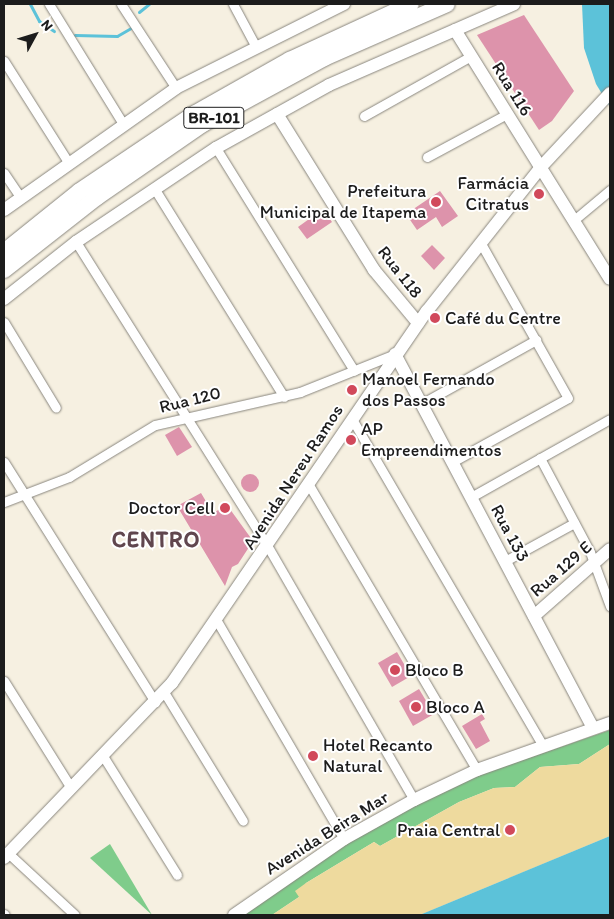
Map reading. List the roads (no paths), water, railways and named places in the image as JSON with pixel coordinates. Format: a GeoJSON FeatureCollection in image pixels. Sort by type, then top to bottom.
{"type":"FeatureCollection","features":[{"type":"Feature","properties":{"kind":"highway","name":"BR-101"},"geometry":{"type":"LineString","coordinates":[[4,252],[80,191],[194,114],[290,60],[411,4]]}},
{"type":"Feature","properties":{"kind":"highway","name":"BR-101"},"geometry":{"type":"LineString","coordinates":[[4,270],[96,197],[204,124],[324,58],[447,4]]}},
{"type":"Feature","properties":{"kind":"main road"},"geometry":{"type":"LineString","coordinates":[[4,210],[68,162],[176,88],[256,46],[344,4]]}},
{"type":"Feature","properties":{"kind":"main road"},"geometry":{"type":"LineString","coordinates":[[4,299],[76,242],[216,148],[277,114],[514,4]]}},
{"type":"Feature","properties":{"kind":"main road","name":"Rua 116"},"geometry":{"type":"LineString","coordinates":[[455,30],[574,220],[606,264],[610,279]]}},
{"type":"Feature","properties":{"kind":"main road","name":"Avenida Nereu Ramos"},"geometry":{"type":"LineString","coordinates":[[6,855],[164,692],[217,622],[395,354],[418,323],[541,167],[610,92]]}},
{"type":"Feature","properties":{"kind":"main road","name":"Rua 118"},"geometry":{"type":"LineString","coordinates":[[277,114],[370,264],[418,323]]}},
{"type":"Feature","properties":{"kind":"main road","name":"Rua 133"},"geometry":{"type":"LineString","coordinates":[[395,354],[593,728]]}},
{"type":"Feature","properties":{"kind":"main road","name":"Rua 129 E"},"geometry":{"type":"LineString","coordinates":[[534,616],[610,549]]}},
{"type":"Feature","properties":{"kind":"main road","name":"Avenida Beira Mar"},"geometry":{"type":"LineString","coordinates":[[234,915],[344,839],[414,800],[477,770],[610,723]]}},
{"type":"Feature","properties":{"kind":"street"},"geometry":{"type":"LineString","coordinates":[[49,4],[123,124]]}},
{"type":"Feature","properties":{"kind":"street"},"geometry":{"type":"LineString","coordinates":[[121,4],[176,88]]}},
{"type":"Feature","properties":{"kind":"street"},"geometry":{"type":"LineString","coordinates":[[233,4],[256,46]]}},
{"type":"Feature","properties":{"kind":"street"},"geometry":{"type":"LineString","coordinates":[[364,116],[471,56]]}},
{"type":"Feature","properties":{"kind":"street"},"geometry":{"type":"LineString","coordinates":[[4,61],[68,162]]}},
{"type":"Feature","properties":{"kind":"street"},"geometry":{"type":"LineString","coordinates":[[427,157],[507,114]]}},
{"type":"Feature","properties":{"kind":"street"},"geometry":{"type":"LineString","coordinates":[[216,148],[354,372]]}},
{"type":"Feature","properties":{"kind":"street"},"geometry":{"type":"LineString","coordinates":[[4,173],[20,197]]}},
{"type":"Feature","properties":{"kind":"street"},"geometry":{"type":"LineString","coordinates":[[154,188],[284,396]]}},
{"type":"Feature","properties":{"kind":"street"},"geometry":{"type":"LineString","coordinates":[[574,220],[610,190]]}},
{"type":"Feature","properties":{"kind":"street"},"geometry":{"type":"LineString","coordinates":[[76,242],[268,547],[414,800]]}},
{"type":"Feature","properties":{"kind":"street"},"geometry":{"type":"LineString","coordinates":[[452,462],[568,398],[480,242]]}},
{"type":"Feature","properties":{"kind":"street"},"geometry":{"type":"LineString","coordinates":[[4,322],[56,408]]}},
{"type":"Feature","properties":{"kind":"street"},"geometry":{"type":"LineString","coordinates":[[421,404],[536,340]]}},
{"type":"Feature","properties":{"kind":"street","name":"Rua 120"},"geometry":{"type":"LineString","coordinates":[[4,502],[25,496],[69,477],[144,430],[185,416],[284,396],[354,372],[395,354]]}},
{"type":"Feature","properties":{"kind":"street"},"geometry":{"type":"LineString","coordinates":[[471,497],[610,419]]}},
{"type":"Feature","properties":{"kind":"street"},"geometry":{"type":"LineString","coordinates":[[352,420],[543,746]]}},
{"type":"Feature","properties":{"kind":"street"},"geometry":{"type":"LineString","coordinates":[[540,458],[594,564],[610,606]]}},
{"type":"Feature","properties":{"kind":"street"},"geometry":{"type":"LineString","coordinates":[[4,462],[155,702]]}},
{"type":"Feature","properties":{"kind":"street"},"geometry":{"type":"LineString","coordinates":[[309,486],[477,770]]}},
{"type":"Feature","properties":{"kind":"street"},"geometry":{"type":"LineString","coordinates":[[505,561],[574,523]]}},
{"type":"Feature","properties":{"kind":"street"},"geometry":{"type":"LineString","coordinates":[[217,622],[344,839]]}},
{"type":"Feature","properties":{"kind":"street"},"geometry":{"type":"LineString","coordinates":[[4,681],[71,788]]}},
{"type":"Feature","properties":{"kind":"street"},"geometry":{"type":"LineString","coordinates":[[164,692],[243,821]]}},
{"type":"Feature","properties":{"kind":"street"},"geometry":{"type":"LineString","coordinates":[[104,756],[177,875]]}},
{"type":"Feature","properties":{"kind":"street"},"geometry":{"type":"LineString","coordinates":[[6,855],[75,915]]}},
{"type":"Feature","properties":{"kind":"water"},"geometry":{"type":"Polygon","coordinates":[[[582,4],[610,4],[610,107],[596,84],[584,48],[582,4]]]}},
{"type":"Feature","properties":{"kind":"water"},"geometry":{"type":"Polygon","coordinates":[[[610,836],[610,915],[420,915],[422,914],[610,836]]]}},
{"type":"Feature","properties":{"kind":"waterway"},"geometry":{"type":"LineString","coordinates":[[30,4],[39,21],[54,31]]}},
{"type":"Feature","properties":{"kind":"waterway"},"geometry":{"type":"LineString","coordinates":[[139,12],[149,4]]}},
{"type":"Feature","properties":{"kind":"waterway"},"geometry":{"type":"LineString","coordinates":[[75,35],[117,36],[131,28]]}},
{"type":"Feature","properties":{"kind":"place","name":"Farmácia Citratus"},"geometry":{"type":"Point","coordinates":[539,194]}},
{"type":"Feature","properties":{"kind":"place","name":"Prefeitura Municipal de Itapema"},"geometry":{"type":"Point","coordinates":[436,202]}},
{"type":"Feature","properties":{"kind":"place","name":"Café du Centre"},"geometry":{"type":"Point","coordinates":[435,318]}},
{"type":"Feature","properties":{"kind":"place","name":"Manoel Fernando dos Passos"},"geometry":{"type":"Point","coordinates":[352,390]}},
{"type":"Feature","properties":{"kind":"place","name":"AP Empreendimentos"},"geometry":{"type":"Point","coordinates":[351,440]}},
{"type":"Feature","properties":{"kind":"place","name":"Doctor Cell"},"geometry":{"type":"Point","coordinates":[225,508]}},
{"type":"Feature","properties":{"kind":"place","name":"Bloco B"},"geometry":{"type":"Point","coordinates":[395,670]}},
{"type":"Feature","properties":{"kind":"place","name":"Bloco A"},"geometry":{"type":"Point","coordinates":[416,707]}},
{"type":"Feature","properties":{"kind":"place","name":"Hotel Recanto Natural"},"geometry":{"type":"Point","coordinates":[313,756]}},
{"type":"Feature","properties":{"kind":"place","name":"Praia Central"},"geometry":{"type":"Point","coordinates":[510,830]}},
{"type":"Feature","properties":{"kind":"district","name":"CENTRO"},"geometry":{"type":"Point","coordinates":[156,540]}}]}
